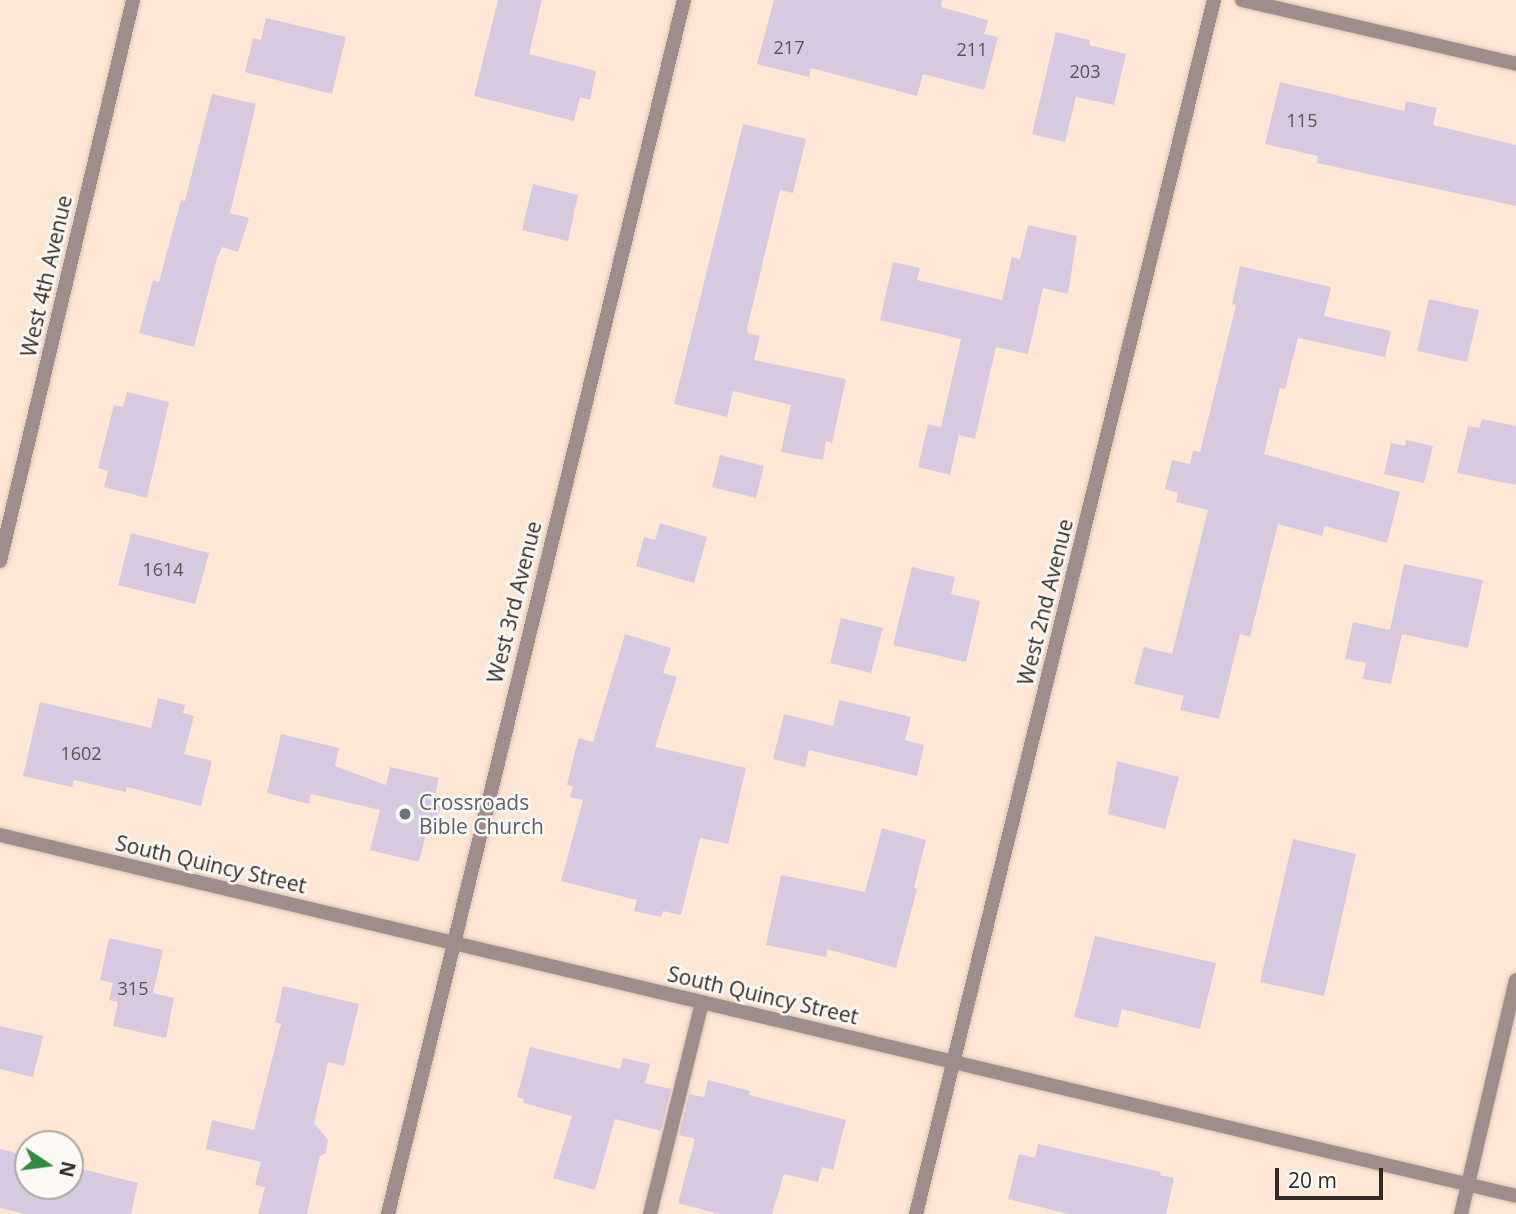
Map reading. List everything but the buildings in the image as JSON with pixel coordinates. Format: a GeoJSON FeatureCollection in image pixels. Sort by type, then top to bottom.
{"type":"FeatureCollection","features":[{"type":"Feature","properties":{"kind":"street","name":"West 4th Avenue"},"geometry":{"type":"LineString","coordinates":[[0,561],[133,0]]}},
{"type":"Feature","properties":{"kind":"street","name":"West 3rd Avenue"},"geometry":{"type":"LineString","coordinates":[[388,1214],[684,0]]}},
{"type":"Feature","properties":{"kind":"street","name":"West 2nd Avenue"},"geometry":{"type":"LineString","coordinates":[[916,1214],[1214,0]]}},
{"type":"Feature","properties":{"kind":"street"},"geometry":{"type":"LineString","coordinates":[[1242,0],[1516,64]]}},
{"type":"Feature","properties":{"kind":"street","name":"South Quincy Street"},"geometry":{"type":"LineString","coordinates":[[0,835],[1516,1196]]}},
{"type":"Feature","properties":{"kind":"street"},"geometry":{"type":"LineString","coordinates":[[1461,1214],[1516,980]]}},
{"type":"Feature","properties":{"kind":"street"},"geometry":{"type":"LineString","coordinates":[[650,1214],[702,1002]]}},
{"type":"Feature","properties":{"kind":"place","name":"Crossroads Bible Church"},"geometry":{"type":"Point","coordinates":[405,814]}}]}
